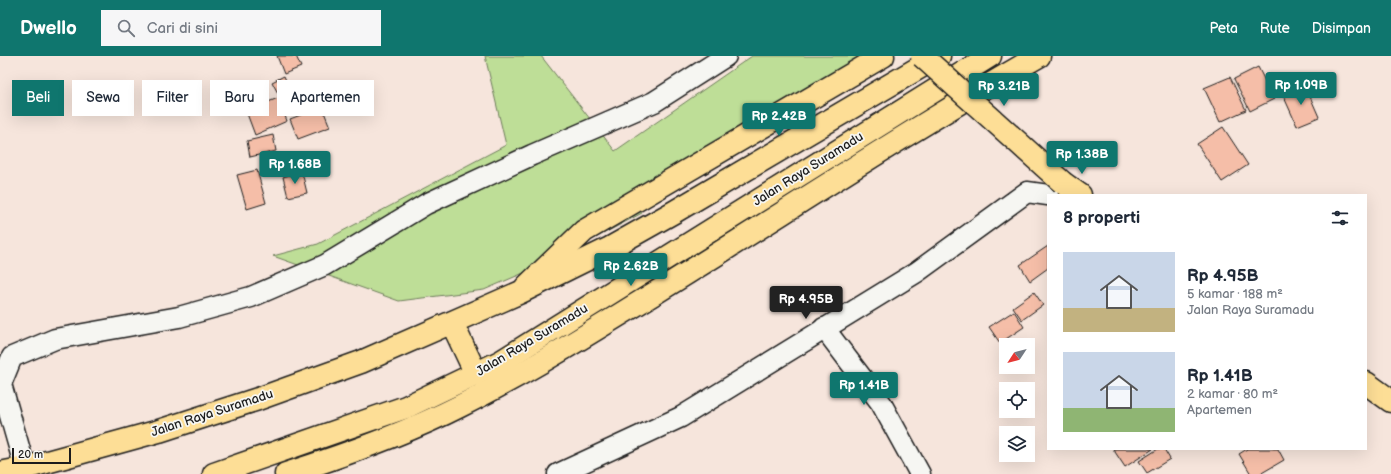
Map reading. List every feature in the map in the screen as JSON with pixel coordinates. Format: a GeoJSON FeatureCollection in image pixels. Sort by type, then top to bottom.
{"type":"FeatureCollection","features":[{"type":"Feature","properties":{"kind":"main road","name":"Jalan Raya Suramadu"},"geometry":{"type":"LineString","coordinates":[[521,292],[584,231],[883,56]]}},
{"type":"Feature","properties":{"kind":"main road"},"geometry":{"type":"LineString","coordinates":[[922,56],[1064,191]]}},
{"type":"Feature","properties":{"kind":"main road","name":"Jalan Raya Suramadu"},"geometry":{"type":"LineString","coordinates":[[8,470],[159,431],[258,399],[361,362],[452,323],[521,292],[610,248],[939,56]]}},
{"type":"Feature","properties":{"kind":"main road","name":"Jalan Raya Suramadu"},"geometry":{"type":"LineString","coordinates":[[286,474],[414,427],[458,408],[512,380],[678,279],[972,95],[1039,56]]}},
{"type":"Feature","properties":{"kind":"main road","name":"Jalan Raya Suramadu"},"geometry":{"type":"LineString","coordinates":[[214,474],[406,407],[507,358],[989,57]]}},
{"type":"Feature","properties":{"kind":"main road"},"geometry":{"type":"LineString","coordinates":[[972,95],[989,57]]}},
{"type":"Feature","properties":{"kind":"main road"},"geometry":{"type":"LineString","coordinates":[[452,323],[476,374]]}},
{"type":"Feature","properties":{"kind":"main road"},"geometry":{"type":"LineString","coordinates":[[1367,384],[1391,401]]}},
{"type":"Feature","properties":{"kind":"street"},"geometry":{"type":"LineString","coordinates":[[8,470],[1,384],[12,356],[55,339],[179,317],[251,297],[325,265],[426,204],[532,155],[654,102],[726,56]]}},
{"type":"Feature","properties":{"kind":"street"},"geometry":{"type":"LineString","coordinates":[[558,474],[681,417],[917,272],[1027,192],[1064,191]]}},
{"type":"Feature","properties":{"kind":"street"},"geometry":{"type":"LineString","coordinates":[[824,328],[882,403],[920,474]]}},
{"type":"Feature","properties":{"kind":"green space"},"geometry":{"type":"Polygon","coordinates":[[[485,56],[541,56],[615,151],[752,56],[880,56],[632,197],[642,213],[556,259],[484,290],[399,301],[273,256],[318,244],[506,145],[485,56]]]}},
{"type":"Feature","properties":{"kind":"building"},"geometry":{"type":"Polygon","coordinates":[[[277,56],[296,56],[301,67],[284,74],[277,56]]]}},
{"type":"Feature","properties":{"kind":"building"},"geometry":{"type":"Polygon","coordinates":[[[1258,67],[1274,99],[1250,111],[1234,79],[1258,67]]]}},
{"type":"Feature","properties":{"kind":"building"},"geometry":{"type":"Polygon","coordinates":[[[284,76],[286,80],[277,80],[277,91],[272,82],[284,76]]]}},
{"type":"Feature","properties":{"kind":"building"},"geometry":{"type":"Polygon","coordinates":[[[1230,77],[1246,110],[1220,122],[1204,88],[1230,77]]]}},
{"type":"Feature","properties":{"kind":"building"},"geometry":{"type":"Polygon","coordinates":[[[1305,85],[1319,117],[1297,126],[1283,95],[1305,85]]]}},
{"type":"Feature","properties":{"kind":"building"},"geometry":{"type":"Polygon","coordinates":[[[277,98],[277,116],[285,116],[287,121],[255,135],[248,116],[269,116],[269,102],[277,98]]]}},
{"type":"Feature","properties":{"kind":"building"},"geometry":{"type":"Polygon","coordinates":[[[298,116],[326,116],[330,127],[298,139],[290,119],[298,116]]]}},
{"type":"Feature","properties":{"kind":"building"},"geometry":{"type":"Polygon","coordinates":[[[1223,127],[1248,165],[1222,182],[1197,144],[1223,127]]]}},
{"type":"Feature","properties":{"kind":"building"},"geometry":{"type":"Polygon","coordinates":[[[273,135],[276,151],[250,157],[247,141],[273,135]]]}},
{"type":"Feature","properties":{"kind":"building"},"geometry":{"type":"Polygon","coordinates":[[[257,170],[266,203],[247,209],[237,175],[257,170]]]}},
{"type":"Feature","properties":{"kind":"building"},"geometry":{"type":"Polygon","coordinates":[[[302,172],[307,193],[288,197],[283,177],[302,172]]]}},
{"type":"Feature","properties":{"kind":"building"},"geometry":{"type":"Polygon","coordinates":[[[1047,247],[1047,269],[1030,281],[1020,265],[1047,247]]]}},
{"type":"Feature","properties":{"kind":"building"},"geometry":{"type":"Polygon","coordinates":[[[1034,292],[1043,305],[1022,320],[1013,307],[1034,292]]]}},
{"type":"Feature","properties":{"kind":"building"},"geometry":{"type":"Polygon","coordinates":[[[1014,311],[1024,327],[1008,338],[999,338],[999,342],[989,327],[1014,311]]]}},
{"type":"Feature","properties":{"kind":"building"},"geometry":{"type":"Polygon","coordinates":[[[1114,450],[1151,450],[1125,467],[1114,450]]]}},
{"type":"Feature","properties":{"kind":"building"},"geometry":{"type":"Polygon","coordinates":[[[1156,450],[1165,450],[1170,459],[1147,473],[1139,461],[1156,450]]]}},
{"type":"Feature","properties":{"kind":"building"},"geometry":{"type":"Polygon","coordinates":[[[1245,450],[1279,450],[1284,460],[1260,474],[1251,474],[1239,454],[1245,450]]]}}]}
